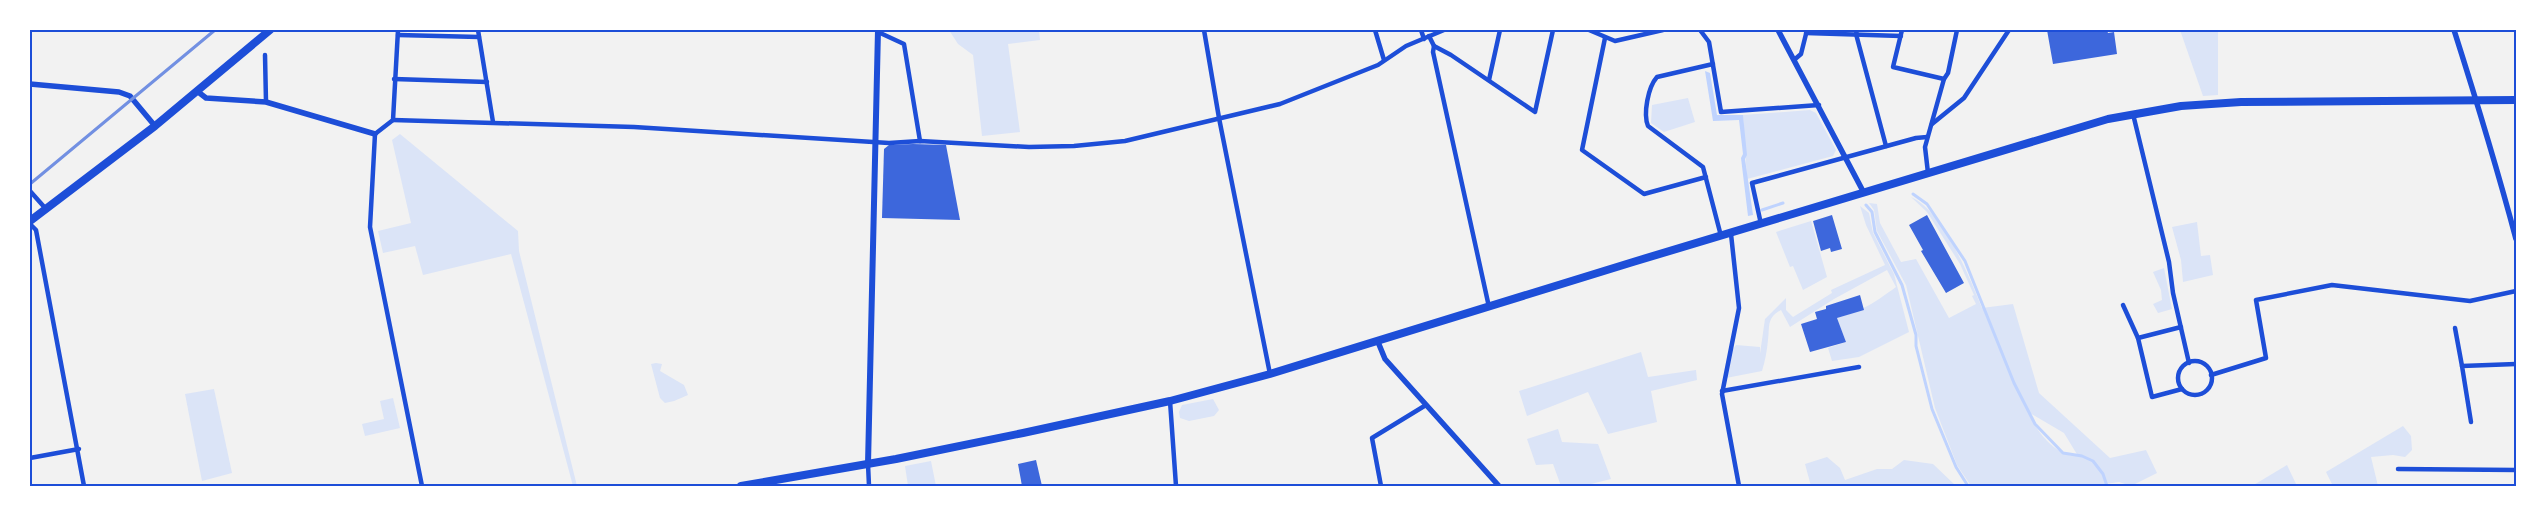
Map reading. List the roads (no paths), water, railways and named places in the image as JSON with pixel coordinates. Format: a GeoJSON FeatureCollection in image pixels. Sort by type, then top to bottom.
{"type":"FeatureCollection","features":[{"type":"Feature","properties":{"kind":"main road"},"geometry":{"type":"LineString","coordinates":[[30,223],[155,126],[270,30]]}},
{"type":"Feature","properties":{"kind":"main road"},"geometry":{"type":"LineString","coordinates":[[868,464],[878,31]]}},
{"type":"Feature","properties":{"kind":"main road"},"geometry":{"type":"LineString","coordinates":[[741,486],[868,464],[1170,401],[1378,342],[2068,130],[2133,114],[2181,106],[2241,102],[2516,100]]}},
{"type":"Feature","properties":{"kind":"street"},"geometry":{"type":"LineString","coordinates":[[478,30],[493,122]]}},
{"type":"Feature","properties":{"kind":"street"},"geometry":{"type":"LineString","coordinates":[[1204,30],[1219,118],[1270,374]]}},
{"type":"Feature","properties":{"kind":"street"},"geometry":{"type":"LineString","coordinates":[[1375,30],[1384,60]]}},
{"type":"Feature","properties":{"kind":"street"},"geometry":{"type":"LineString","coordinates":[[1421,30],[1434,46],[1489,80],[1535,112],[1553,30]]}},
{"type":"Feature","properties":{"kind":"street"},"geometry":{"type":"LineString","coordinates":[[422,486],[370,228],[375,134],[392,120],[634,127],[876,142],[920,141],[1029,147],[1074,146],[1125,141],[1280,104],[1378,64],[1406,46],[1444,30]]}},
{"type":"Feature","properties":{"kind":"street"},"geometry":{"type":"LineString","coordinates":[[1489,80],[1500,30]]}},
{"type":"Feature","properties":{"kind":"street"},"geometry":{"type":"LineString","coordinates":[[1589,30],[1615,41],[1663,30]]}},
{"type":"Feature","properties":{"kind":"street"},"geometry":{"type":"LineString","coordinates":[[1700,30],[1709,42],[1722,112],[1819,106]]}},
{"type":"Feature","properties":{"kind":"street"},"geometry":{"type":"LineString","coordinates":[[1778,30],[1864,193]]}},
{"type":"Feature","properties":{"kind":"street"},"geometry":{"type":"LineString","coordinates":[[1928,173],[1925,147],[1927,137],[1944,78],[1948,72],[1957,30]]}},
{"type":"Feature","properties":{"kind":"street"},"geometry":{"type":"LineString","coordinates":[[1932,124],[1964,98],[2010,30]]}},
{"type":"Feature","properties":{"kind":"street"},"geometry":{"type":"LineString","coordinates":[[2454,30],[2516,238]]}},
{"type":"Feature","properties":{"kind":"street"},"geometry":{"type":"LineString","coordinates":[[878,31],[904,44],[920,141]]}},
{"type":"Feature","properties":{"kind":"street"},"geometry":{"type":"LineString","coordinates":[[392,120],[398,32],[479,38]]}},
{"type":"Feature","properties":{"kind":"street"},"geometry":{"type":"LineString","coordinates":[[1794,60],[1801,54],[1807,32],[1901,33],[1893,67],[1944,78]]}},
{"type":"Feature","properties":{"kind":"street"},"geometry":{"type":"LineString","coordinates":[[1856,32],[1886,146]]}},
{"type":"Feature","properties":{"kind":"street"},"geometry":{"type":"LineString","coordinates":[[1605,38],[1582,150],[1644,194],[1706,177]]}},
{"type":"Feature","properties":{"kind":"street"},"geometry":{"type":"LineString","coordinates":[[1434,46],[1435,61],[1489,307]]}},
{"type":"Feature","properties":{"kind":"street"},"geometry":{"type":"LineString","coordinates":[[265,55],[266,102]]}},
{"type":"Feature","properties":{"kind":"street"},"geometry":{"type":"LineString","coordinates":[[1713,64],[1657,77],[1652,82],[1645,119],[1648,126],[1703,166],[1721,236]]}},
{"type":"Feature","properties":{"kind":"street"},"geometry":{"type":"LineString","coordinates":[[394,78],[487,82]]}},
{"type":"Feature","properties":{"kind":"street"},"geometry":{"type":"LineString","coordinates":[[30,84],[120,92],[130,96],[155,126]]}},
{"type":"Feature","properties":{"kind":"street"},"geometry":{"type":"LineString","coordinates":[[197,91],[206,98],[266,102],[375,134]]}},
{"type":"Feature","properties":{"kind":"street"},"geometry":{"type":"LineString","coordinates":[[2133,114],[2170,262],[2173,293],[2189,363]]}},
{"type":"Feature","properties":{"kind":"street"},"geometry":{"type":"LineString","coordinates":[[1761,224],[1752,184],[1886,146],[1927,137]]}},
{"type":"Feature","properties":{"kind":"street"},"geometry":{"type":"LineString","coordinates":[[30,191],[47,210]]}},
{"type":"Feature","properties":{"kind":"street"},"geometry":{"type":"LineString","coordinates":[[30,223],[36,230],[79,449],[84,486]]}},
{"type":"Feature","properties":{"kind":"street"},"geometry":{"type":"LineString","coordinates":[[1731,234],[1739,308],[1722,391],[1724,412],[1739,486]]}},
{"type":"Feature","properties":{"kind":"street"},"geometry":{"type":"LineString","coordinates":[[2211,375],[2266,358],[2256,300],[2332,285],[2470,301],[2516,291]]}},
{"type":"Feature","properties":{"kind":"street"},"geometry":{"type":"LineString","coordinates":[[2123,305],[2138,338],[2152,397],[2182,389]]}},
{"type":"Feature","properties":{"kind":"street"},"geometry":{"type":"LineString","coordinates":[[2138,338],[2181,327]]}},
{"type":"Feature","properties":{"kind":"street"},"geometry":{"type":"LineString","coordinates":[[2455,328],[2471,422]]}},
{"type":"Feature","properties":{"kind":"street"},"geometry":{"type":"LineString","coordinates":[[1378,342],[1386,359],[1499,486]]}},
{"type":"Feature","properties":{"kind":"street"},"geometry":{"type":"LineString","coordinates":[[2201,362],[2209,370],[2211,375],[2210,386],[2202,393],[2191,395],[2182,389],[2178,374],[2189,363],[2201,362]]}},
{"type":"Feature","properties":{"kind":"street"},"geometry":{"type":"LineString","coordinates":[[2462,366],[2516,364]]}},
{"type":"Feature","properties":{"kind":"street"},"geometry":{"type":"LineString","coordinates":[[1722,391],[1859,367]]}},
{"type":"Feature","properties":{"kind":"street"},"geometry":{"type":"LineString","coordinates":[[1170,401],[1176,486]]}},
{"type":"Feature","properties":{"kind":"street"},"geometry":{"type":"LineString","coordinates":[[1380,486],[1372,438],[1426,405]]}},
{"type":"Feature","properties":{"kind":"street"},"geometry":{"type":"LineString","coordinates":[[30,458],[79,449]]}},
{"type":"Feature","properties":{"kind":"street"},"geometry":{"type":"LineString","coordinates":[[868,464],[869,486]]}},
{"type":"Feature","properties":{"kind":"street"},"geometry":{"type":"LineString","coordinates":[[2398,469],[2516,470]]}},
{"type":"Feature","properties":{"kind":"water"},"geometry":{"type":"Polygon","coordinates":[[[1705,71],[1710,73],[1717,115],[1743,115],[1747,155],[1745,159],[1753,215],[1748,216],[1741,158],[1743,154],[1739,120],[1713,121],[1705,71]]]}},
{"type":"Feature","properties":{"kind":"waterway"},"geometry":{"type":"LineString","coordinates":[[1913,194],[1927,204],[1965,261],[2014,383],[2035,424],[2063,453],[2082,456],[2093,461],[2103,474],[2107,486]]}},
{"type":"Feature","properties":{"kind":"waterway"},"geometry":{"type":"LineString","coordinates":[[1762,210],[1783,203]]}},
{"type":"Feature","properties":{"kind":"waterway"},"geometry":{"type":"LineString","coordinates":[[1866,205],[1872,212],[1875,232],[1902,285],[1916,335],[1916,346],[1932,409],[1956,467],[1968,486]]}},
{"type":"Feature","properties":{"kind":"railway"},"geometry":{"type":"LineString","coordinates":[[30,184],[215,30]]}}]}
